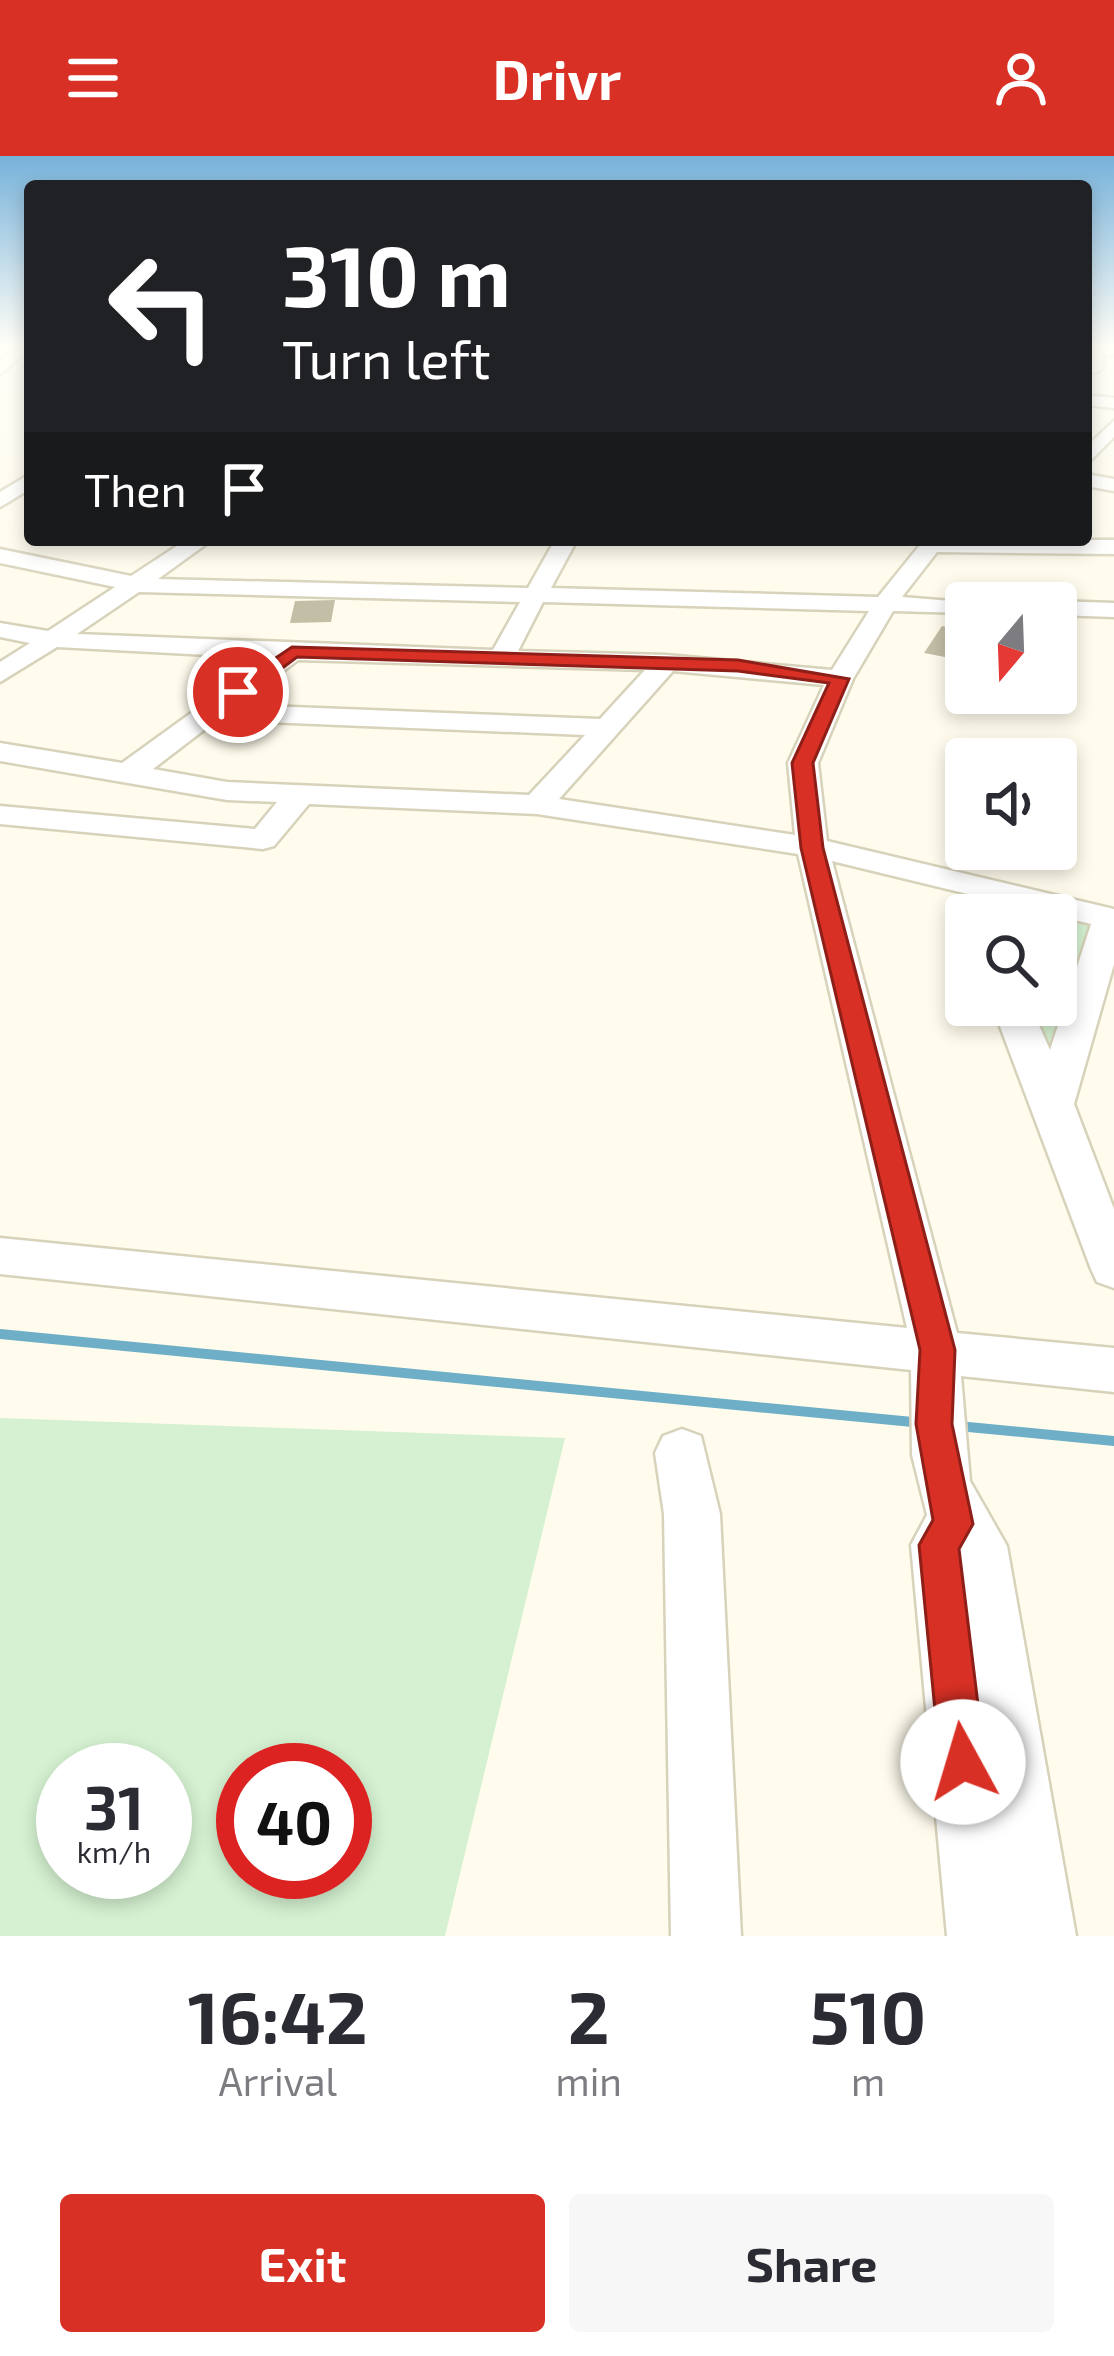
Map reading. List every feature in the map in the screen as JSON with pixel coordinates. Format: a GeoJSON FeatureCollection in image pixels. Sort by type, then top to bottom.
{"type":"FeatureCollection","features":[{"type":"Feature","properties":{"kind":"street"},"geometry":{"type":"LineString","coordinates":[[0,501],[20,487]]}},
{"type":"Feature","properties":{"kind":"street"},"geometry":{"type":"LineString","coordinates":[[0,674],[193,546]]}},
{"type":"Feature","properties":{"kind":"street"},"geometry":{"type":"LineString","coordinates":[[501,658],[563,546]]}},
{"type":"Feature","properties":{"kind":"street"},"geometry":{"type":"LineString","coordinates":[[931,546],[885,604],[840,679],[802,763],[812,848],[937,1350],[934,1424],[954,1524],[979,1546],[1041,1936]]}},
{"type":"Feature","properties":{"kind":"street"},"geometry":{"type":"LineString","coordinates":[[1069,546],[1114,547]]}},
{"type":"Feature","properties":{"kind":"street"},"geometry":{"type":"LineString","coordinates":[[0,556],[139,585],[540,591],[945,605]]}},
{"type":"Feature","properties":{"kind":"street"},"geometry":{"type":"LineString","coordinates":[[1077,609],[1114,610]]}},
{"type":"Feature","properties":{"kind":"street"},"geometry":{"type":"LineString","coordinates":[[0,630],[57,640],[666,663],[840,679]]}},
{"type":"Feature","properties":{"kind":"street"},"geometry":{"type":"LineString","coordinates":[[128,773],[292,652]]}},
{"type":"Feature","properties":{"kind":"street"},"geometry":{"type":"LineString","coordinates":[[537,805],[666,663]]}},
{"type":"Feature","properties":{"kind":"street"},"geometry":{"type":"LineString","coordinates":[[211,712],[607,728]]}},
{"type":"Feature","properties":{"kind":"street"},"geometry":{"type":"LineString","coordinates":[[0,752],[227,791],[537,805],[812,848],[1112,910],[1053,1104]]}},
{"type":"Feature","properties":{"kind":"street"},"geometry":{"type":"LineString","coordinates":[[0,814],[263,839],[299,795]]}},
{"type":"Feature","properties":{"kind":"street"},"geometry":{"type":"LineString","coordinates":[[959,880],[965,894]]}},
{"type":"Feature","properties":{"kind":"street"},"geometry":{"type":"LineString","coordinates":[[1020,1026],[1114,1270]]}},
{"type":"Feature","properties":{"kind":"street"},"geometry":{"type":"LineString","coordinates":[[0,1256],[1114,1370]]}},
{"type":"Feature","properties":{"kind":"street"},"geometry":{"type":"LineString","coordinates":[[682,1453],[692,1514],[706,1936]]}},
{"type":"Feature","properties":{"kind":"street"},"geometry":{"type":"LineString","coordinates":[[954,1524],[939,1545],[982,1936]]}},
{"type":"Feature","properties":{"kind":"green space"},"geometry":{"type":"Polygon","coordinates":[[[1077,923],[1092,927],[1077,976],[1077,923]]]}},
{"type":"Feature","properties":{"kind":"green space"},"geometry":{"type":"Polygon","coordinates":[[[1036,1026],[1061,1026],[1051,1060],[1036,1026]]]}},
{"type":"Feature","properties":{"kind":"green space"},"geometry":{"type":"Polygon","coordinates":[[[0,1418],[565,1438],[445,1936],[0,1936],[0,1418]]]}},
{"type":"Feature","properties":{"kind":"building"},"geometry":{"type":"Polygon","coordinates":[[[335,600],[331,622],[290,623],[295,601],[335,600]]]}},
{"type":"Feature","properties":{"kind":"building"},"geometry":{"type":"Polygon","coordinates":[[[942,626],[945,627],[945,657],[924,653],[942,626]]]}},
{"type":"Feature","properties":{"kind":"waterway"},"geometry":{"type":"LineString","coordinates":[[0,1334],[923,1423]]}},
{"type":"Feature","properties":{"kind":"waterway"},"geometry":{"type":"LineString","coordinates":[[958,1426],[1114,1441]]}},
{"type":"Feature","properties":{"kind":"route"},"geometry":{"type":"LineString","coordinates":[[238,692],[292,652],[738,666],[840,679],[802,763],[812,848],[937,1350],[934,1424],[954,1524],[939,1545],[963,1762]]}}]}
